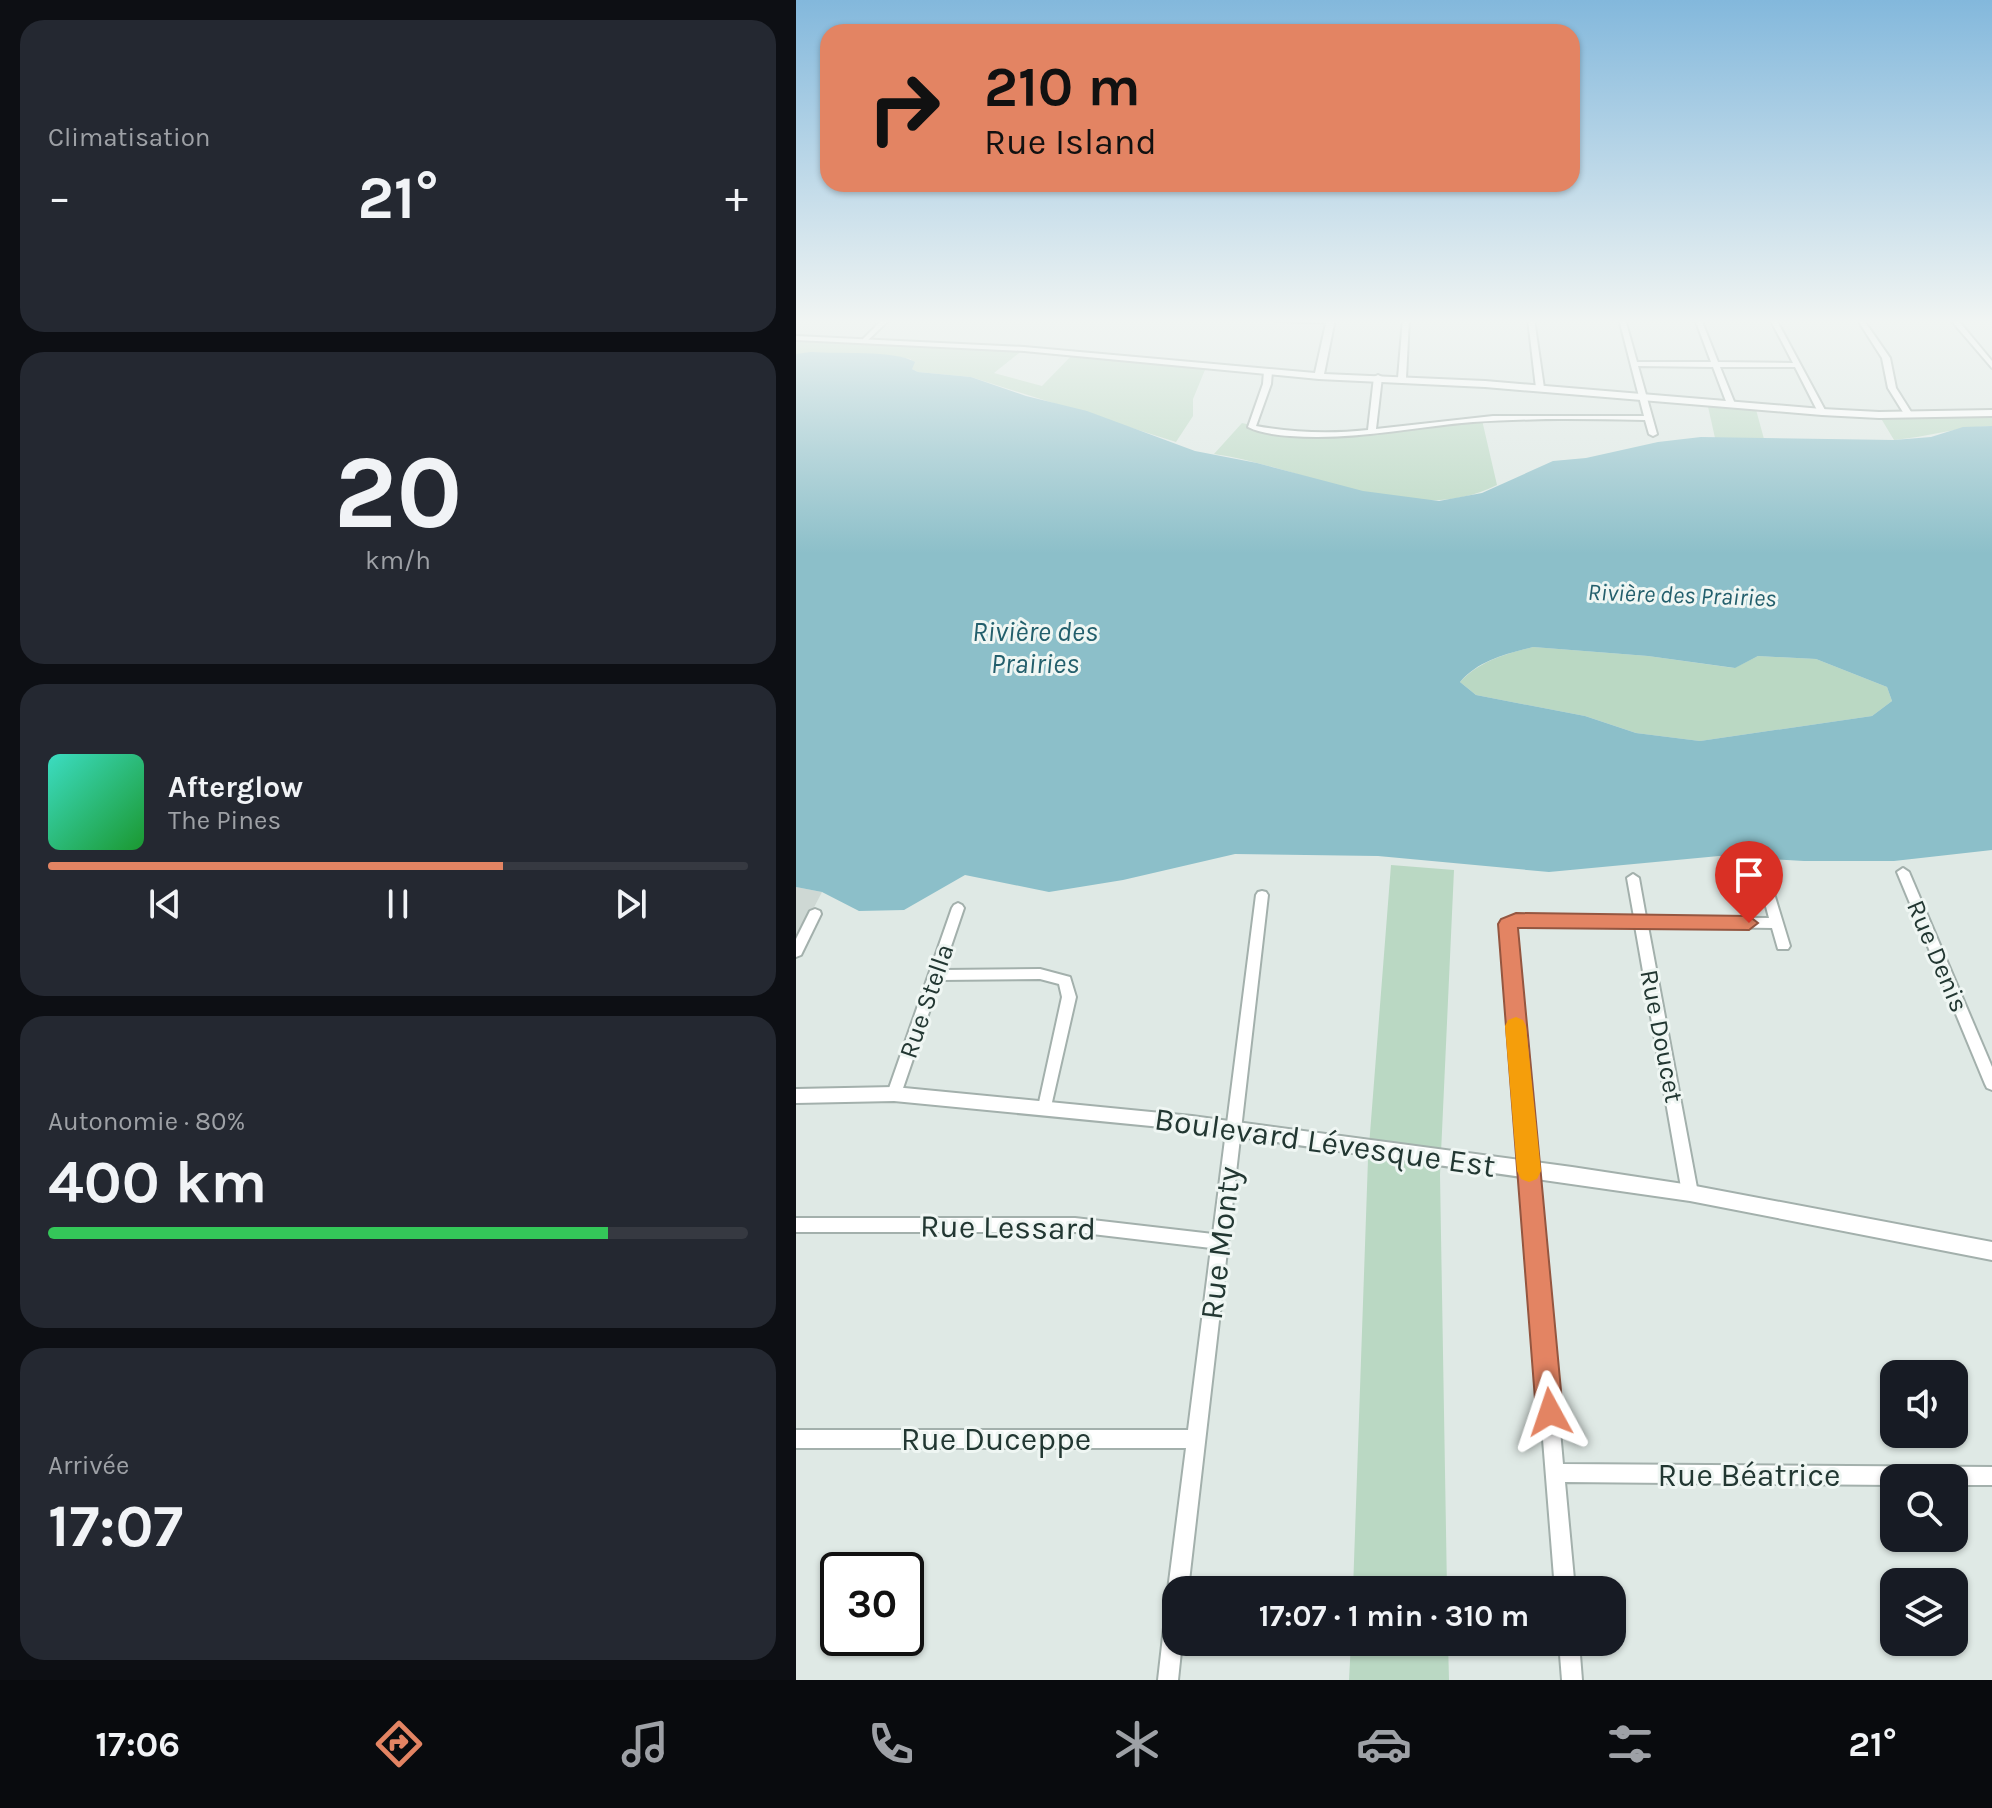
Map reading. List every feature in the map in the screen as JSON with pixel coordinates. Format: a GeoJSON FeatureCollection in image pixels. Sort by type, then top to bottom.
{"type":"FeatureCollection","features":[{"type":"Feature","properties":{"kind":"street"},"geometry":{"type":"LineString","coordinates":[[1262,397],[1252,427],[1301,436],[1372,433],[1473,420],[1649,418]]}},
{"type":"Feature","properties":{"kind":"street"},"geometry":{"type":"LineString","coordinates":[[1372,433],[1376,397]]}},
{"type":"Feature","properties":{"kind":"street"},"geometry":{"type":"LineString","coordinates":[[1643,397],[1653,434]]}},
{"type":"Feature","properties":{"kind":"street"},"geometry":{"type":"LineString","coordinates":[[1648,397],[1822,412],[1909,415],[1992,413]]}},
{"type":"Feature","properties":{"kind":"street"},"geometry":{"type":"LineString","coordinates":[[1728,397],[1731,404]]}},
{"type":"Feature","properties":{"kind":"street"},"geometry":{"type":"LineString","coordinates":[[1815,397],[1822,412]]}},
{"type":"Feature","properties":{"kind":"street"},"geometry":{"type":"LineString","coordinates":[[1898,397],[1909,415]]}},
{"type":"Feature","properties":{"kind":"street","name":"Rue Denis"},"geometry":{"type":"LineString","coordinates":[[1903,872],[1992,1084]]}},
{"type":"Feature","properties":{"kind":"street","name":"Rue Doucet"},"geometry":{"type":"LineString","coordinates":[[1633,878],[1690,1193]]}},
{"type":"Feature","properties":{"kind":"street"},"geometry":{"type":"LineString","coordinates":[[1765,880],[1783,946]]}},
{"type":"Feature","properties":{"kind":"street","name":"Rue Monty"},"geometry":{"type":"LineString","coordinates":[[1180,1576],[1262,895]]}},
{"type":"Feature","properties":{"kind":"street","name":"Rue Stella"},"geometry":{"type":"LineString","coordinates":[[894,1094],[958,908]]}},
{"type":"Feature","properties":{"kind":"street"},"geometry":{"type":"LineString","coordinates":[[796,952],[815,914]]}},
{"type":"Feature","properties":{"kind":"street"},"geometry":{"type":"LineString","coordinates":[[1564,1576],[1508,924],[1516,920],[1776,923]]}},
{"type":"Feature","properties":{"kind":"street"},"geometry":{"type":"LineString","coordinates":[[935,975],[1040,974],[1065,981],[1069,997],[1045,1107]]}},
{"type":"Feature","properties":{"kind":"street","name":"Boulevard Lévesque Est"},"geometry":{"type":"LineString","coordinates":[[796,1096],[894,1094],[1045,1107],[1233,1130],[1690,1193],[1992,1251]]}},
{"type":"Feature","properties":{"kind":"street","name":"Rue Lessard"},"geometry":{"type":"LineString","coordinates":[[796,1225],[1075,1225],[1220,1242]]}},
{"type":"Feature","properties":{"kind":"street","name":"Rue Duceppe"},"geometry":{"type":"LineString","coordinates":[[796,1439],[1196,1439]]}},
{"type":"Feature","properties":{"kind":"street","name":"Rue Béatrice"},"geometry":{"type":"LineString","coordinates":[[1555,1473],[1992,1476]]}},
{"type":"Feature","properties":{"kind":"street"},"geometry":{"type":"LineString","coordinates":[[1168,1680],[1171,1656]]}},
{"type":"Feature","properties":{"kind":"street"},"geometry":{"type":"LineString","coordinates":[[1570,1656],[1572,1680]]}},
{"type":"Feature","properties":{"kind":"shaded area"},"geometry":{"type":"Polygon","coordinates":[[[796,887],[822,892],[796,942],[796,887]]]}},
{"type":"Feature","properties":{"kind":"green space"},"geometry":{"type":"Polygon","coordinates":[[[1035,397],[1194,397],[1193,416],[1176,442],[1035,397]]]}},
{"type":"Feature","properties":{"kind":"green space"},"geometry":{"type":"Polygon","coordinates":[[[1707,402],[1755,406],[1764,439],[1715,438],[1707,402]]]}},
{"type":"Feature","properties":{"kind":"green space"},"geometry":{"type":"Polygon","coordinates":[[[1992,413],[1992,426],[1894,440],[1879,415],[1992,413]]]}},
{"type":"Feature","properties":{"kind":"green space"},"geometry":{"type":"Polygon","coordinates":[[[1482,420],[1497,485],[1464,497],[1429,500],[1393,498],[1214,454],[1242,423],[1301,436],[1482,420]]]}},
{"type":"Feature","properties":{"kind":"green space"},"geometry":{"type":"Polygon","coordinates":[[[1533,647],[1648,656],[1734,668],[1758,656],[1816,659],[1887,687],[1892,701],[1872,716],[1700,741],[1636,733],[1585,716],[1476,695],[1460,682],[1485,664],[1533,647]]]}},
{"type":"Feature","properties":{"kind":"green space"},"geometry":{"type":"Polygon","coordinates":[[[1391,865],[1454,870],[1440,1175],[1447,1576],[1353,1576],[1368,1159],[1391,865]]]}},
{"type":"Feature","properties":{"kind":"green space"},"geometry":{"type":"Polygon","coordinates":[[[1350,1656],[1448,1656],[1449,1680],[1349,1680],[1350,1656]]]}},
{"type":"Feature","properties":{"kind":"water","name":"Rivière des Prairies"},"geometry":{"type":"Polygon","coordinates":[[[796,397],[1032,397],[1087,411],[1195,451],[1257,463],[1363,491],[1439,501],[1482,493],[1553,461],[1586,458],[1658,442],[1701,437],[1894,440],[1931,437],[1963,427],[1992,426],[1992,850],[1894,861],[1804,861],[1719,856],[1549,872],[1378,856],[1235,854],[1123,880],[1049,892],[965,875],[904,910],[859,911],[822,892],[796,887],[796,397]],[[1533,647],[1484,663],[1460,682],[1476,695],[1585,716],[1636,733],[1700,741],[1872,716],[1892,701],[1887,687],[1816,659],[1758,656],[1735,668],[1648,656],[1533,647]]]}},
{"type":"Feature","properties":{"kind":"slow traffic"},"geometry":{"type":"LineString","coordinates":[[1516,1026],[1529,1171]]}},
{"type":"Feature","properties":{"kind":"route"},"geometry":{"type":"LineString","coordinates":[[1550,1412],[1508,924],[1516,920],[1749,923]]}}]}
